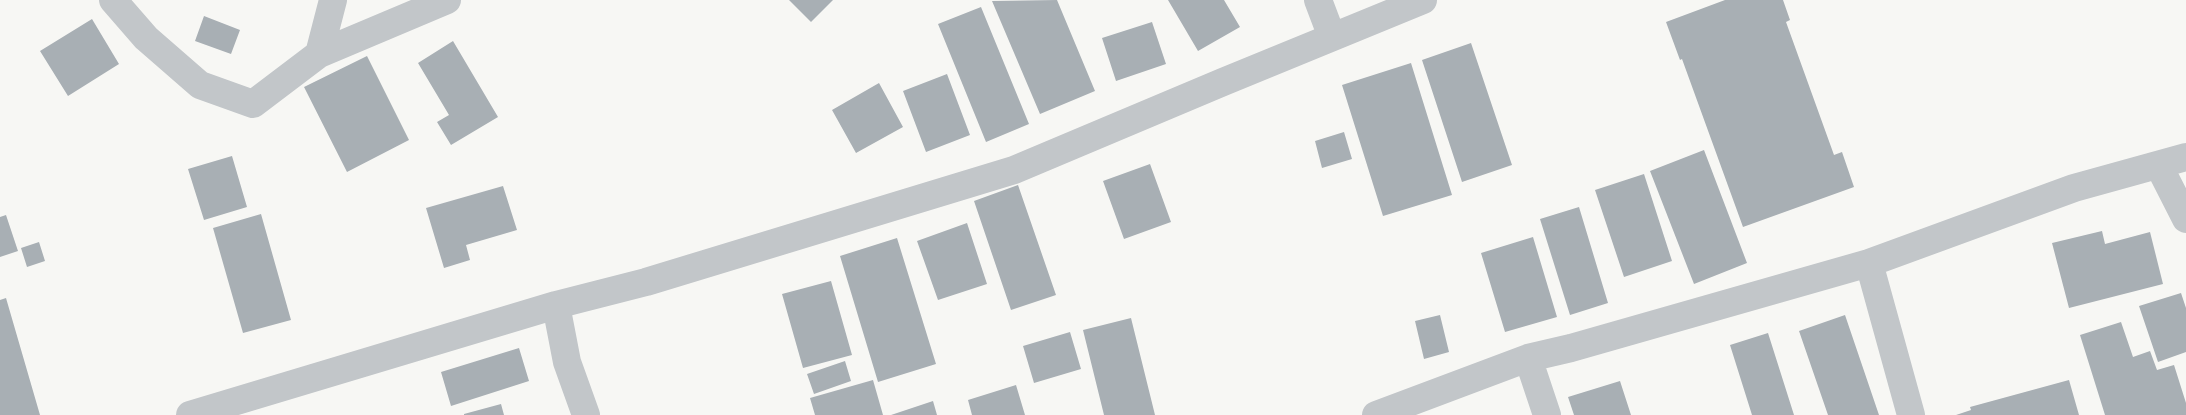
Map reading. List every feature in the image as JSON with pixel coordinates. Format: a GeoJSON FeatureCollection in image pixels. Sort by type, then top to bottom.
{"type":"FeatureCollection","features":[{"type":"Feature","properties":{"kind":"street"},"geometry":{"type":"LineString","coordinates":[[112,0],[146,38],[200,85],[253,104],[319,54],[447,0]]}},
{"type":"Feature","properties":{"kind":"street"},"geometry":{"type":"LineString","coordinates":[[319,54],[333,0]]}},
{"type":"Feature","properties":{"kind":"street"},"geometry":{"type":"LineString","coordinates":[[1318,0],[1332,37]]}},
{"type":"Feature","properties":{"kind":"street"},"geometry":{"type":"LineString","coordinates":[[190,415],[556,305],[646,282],[1014,170],[1423,0]]}},
{"type":"Feature","properties":{"kind":"street"},"geometry":{"type":"LineString","coordinates":[[1376,415],[1528,358],[1571,348],[1869,263],[2074,188],[2186,157]]}},
{"type":"Feature","properties":{"kind":"street"},"geometry":{"type":"LineString","coordinates":[[2159,166],[2186,219]]}},
{"type":"Feature","properties":{"kind":"street"},"geometry":{"type":"LineString","coordinates":[[1869,263],[1911,415]]}},
{"type":"Feature","properties":{"kind":"street"},"geometry":{"type":"LineString","coordinates":[[556,305],[567,362],[586,415]]}},
{"type":"Feature","properties":{"kind":"street"},"geometry":{"type":"LineString","coordinates":[[1528,358],[1547,415]]}},
{"type":"Feature","properties":{"kind":"building"},"geometry":{"type":"Polygon","coordinates":[[[789,0],[833,0],[811,22],[789,0]]]}},
{"type":"Feature","properties":{"kind":"building"},"geometry":{"type":"Polygon","coordinates":[[[1057,0],[1095,91],[1040,114],[992,1],[1057,0]]]}},
{"type":"Feature","properties":{"kind":"building"},"geometry":{"type":"Polygon","coordinates":[[[1168,0],[1224,0],[1240,27],[1198,51],[1168,0]]]}},
{"type":"Feature","properties":{"kind":"building"},"geometry":{"type":"Polygon","coordinates":[[[1725,0],[1783,0],[1790,20],[1786,22],[1834,155],[1842,152],[1854,187],[1743,227],[1682,59],[1680,60],[1666,22],[1725,0]]]}},
{"type":"Feature","properties":{"kind":"building"},"geometry":{"type":"Polygon","coordinates":[[[981,7],[1029,124],[986,142],[938,24],[981,7]]]}},
{"type":"Feature","properties":{"kind":"building"},"geometry":{"type":"Polygon","coordinates":[[[204,16],[240,30],[231,54],[195,41],[204,16]]]}},
{"type":"Feature","properties":{"kind":"building"},"geometry":{"type":"Polygon","coordinates":[[[92,19],[119,64],[68,96],[40,51],[92,19]]]}},
{"type":"Feature","properties":{"kind":"building"},"geometry":{"type":"Polygon","coordinates":[[[1152,22],[1166,64],[1116,81],[1102,38],[1152,22]]]}},
{"type":"Feature","properties":{"kind":"building"},"geometry":{"type":"Polygon","coordinates":[[[453,41],[498,117],[451,145],[437,122],[449,115],[418,63],[453,41]]]}},
{"type":"Feature","properties":{"kind":"building"},"geometry":{"type":"Polygon","coordinates":[[[1471,43],[1512,165],[1462,182],[1422,60],[1471,43]]]}},
{"type":"Feature","properties":{"kind":"building"},"geometry":{"type":"Polygon","coordinates":[[[367,56],[409,140],[347,172],[304,87],[367,56]]]}},
{"type":"Feature","properties":{"kind":"building"},"geometry":{"type":"Polygon","coordinates":[[[1411,63],[1452,195],[1383,216],[1342,85],[1411,63]]]}},
{"type":"Feature","properties":{"kind":"building"},"geometry":{"type":"Polygon","coordinates":[[[947,74],[970,135],[926,152],[903,91],[947,74]]]}},
{"type":"Feature","properties":{"kind":"building"},"geometry":{"type":"Polygon","coordinates":[[[879,83],[903,127],[856,153],[832,110],[879,83]]]}},
{"type":"Feature","properties":{"kind":"building"},"geometry":{"type":"Polygon","coordinates":[[[1344,132],[1352,159],[1322,168],[1315,141],[1344,132]]]}},
{"type":"Feature","properties":{"kind":"building"},"geometry":{"type":"Polygon","coordinates":[[[1704,150],[1747,263],[1694,284],[1650,171],[1704,150]]]}},
{"type":"Feature","properties":{"kind":"building"},"geometry":{"type":"Polygon","coordinates":[[[232,156],[247,207],[204,220],[188,169],[232,156]]]}},
{"type":"Feature","properties":{"kind":"building"},"geometry":{"type":"Polygon","coordinates":[[[1150,164],[1171,222],[1124,239],[1103,181],[1150,164]]]}},
{"type":"Feature","properties":{"kind":"building"},"geometry":{"type":"Polygon","coordinates":[[[1644,174],[1672,261],[1624,277],[1595,190],[1644,174]]]}},
{"type":"Feature","properties":{"kind":"building"},"geometry":{"type":"Polygon","coordinates":[[[1018,185],[1056,295],[1011,310],[974,201],[1018,185]]]}},
{"type":"Feature","properties":{"kind":"building"},"geometry":{"type":"Polygon","coordinates":[[[503,186],[517,230],[466,245],[470,260],[444,268],[426,208],[503,186]]]}},
{"type":"Feature","properties":{"kind":"building"},"geometry":{"type":"Polygon","coordinates":[[[1579,207],[1608,303],[1570,315],[1540,219],[1579,207]]]}},
{"type":"Feature","properties":{"kind":"building"},"geometry":{"type":"Polygon","coordinates":[[[261,214],[291,320],[243,333],[213,228],[261,214]]]}},
{"type":"Feature","properties":{"kind":"building"},"geometry":{"type":"Polygon","coordinates":[[[6,215],[18,251],[0,257],[0,217],[6,215]]]}},
{"type":"Feature","properties":{"kind":"building"},"geometry":{"type":"Polygon","coordinates":[[[967,223],[987,284],[938,300],[917,241],[967,223]]]}},
{"type":"Feature","properties":{"kind":"building"},"geometry":{"type":"Polygon","coordinates":[[[2102,231],[2105,244],[2150,232],[2163,284],[2069,308],[2052,243],[2102,231]]]}},
{"type":"Feature","properties":{"kind":"building"},"geometry":{"type":"Polygon","coordinates":[[[1533,237],[1557,317],[1505,332],[1481,253],[1533,237]]]}},
{"type":"Feature","properties":{"kind":"building"},"geometry":{"type":"Polygon","coordinates":[[[897,238],[936,364],[878,382],[840,256],[897,238]]]}},
{"type":"Feature","properties":{"kind":"building"},"geometry":{"type":"Polygon","coordinates":[[[39,242],[45,261],[27,267],[21,248],[39,242]]]}},
{"type":"Feature","properties":{"kind":"building"},"geometry":{"type":"Polygon","coordinates":[[[831,281],[852,355],[803,368],[782,294],[831,281]]]}},
{"type":"Feature","properties":{"kind":"building"},"geometry":{"type":"Polygon","coordinates":[[[2181,293],[2186,308],[2186,352],[2158,362],[2139,306],[2181,293]]]}},
{"type":"Feature","properties":{"kind":"building"},"geometry":{"type":"Polygon","coordinates":[[[6,298],[40,415],[0,415],[0,300],[6,298]]]}},
{"type":"Feature","properties":{"kind":"building"},"geometry":{"type":"Polygon","coordinates":[[[1440,315],[1449,352],[1424,359],[1415,321],[1440,315]]]}},
{"type":"Feature","properties":{"kind":"building"},"geometry":{"type":"Polygon","coordinates":[[[1845,315],[1879,415],[1828,415],[1799,331],[1845,315]]]}},
{"type":"Feature","properties":{"kind":"building"},"geometry":{"type":"Polygon","coordinates":[[[1131,318],[1155,415],[1104,415],[1083,330],[1131,318]]]}},
{"type":"Feature","properties":{"kind":"building"},"geometry":{"type":"Polygon","coordinates":[[[2121,322],[2133,357],[2150,351],[2157,370],[2174,365],[2186,403],[2186,415],[2105,415],[2080,335],[2121,322]]]}},
{"type":"Feature","properties":{"kind":"building"},"geometry":{"type":"Polygon","coordinates":[[[1070,332],[1081,369],[1034,383],[1023,346],[1070,332]]]}},
{"type":"Feature","properties":{"kind":"building"},"geometry":{"type":"Polygon","coordinates":[[[1768,333],[1794,415],[1752,415],[1730,345],[1768,333]]]}},
{"type":"Feature","properties":{"kind":"building"},"geometry":{"type":"Polygon","coordinates":[[[519,348],[529,381],[451,406],[441,372],[519,348]]]}},
{"type":"Feature","properties":{"kind":"building"},"geometry":{"type":"Polygon","coordinates":[[[845,361],[851,381],[814,394],[807,374],[845,361]]]}},
{"type":"Feature","properties":{"kind":"building"},"geometry":{"type":"Polygon","coordinates":[[[873,380],[883,415],[815,415],[810,398],[873,380]]]}},
{"type":"Feature","properties":{"kind":"building"},"geometry":{"type":"Polygon","coordinates":[[[2069,380],[2079,415],[1956,415],[1971,410],[1970,407],[2069,380]]]}},
{"type":"Feature","properties":{"kind":"building"},"geometry":{"type":"Polygon","coordinates":[[[1620,381],[1631,415],[1574,415],[1568,397],[1620,381]]]}},
{"type":"Feature","properties":{"kind":"building"},"geometry":{"type":"Polygon","coordinates":[[[1016,385],[1025,415],[972,415],[968,400],[1016,385]]]}},
{"type":"Feature","properties":{"kind":"building"},"geometry":{"type":"Polygon","coordinates":[[[933,401],[937,415],[891,415],[933,401]]]}},
{"type":"Feature","properties":{"kind":"building"},"geometry":{"type":"Polygon","coordinates":[[[501,404],[504,415],[464,415],[464,414],[501,404]]]}}]}
